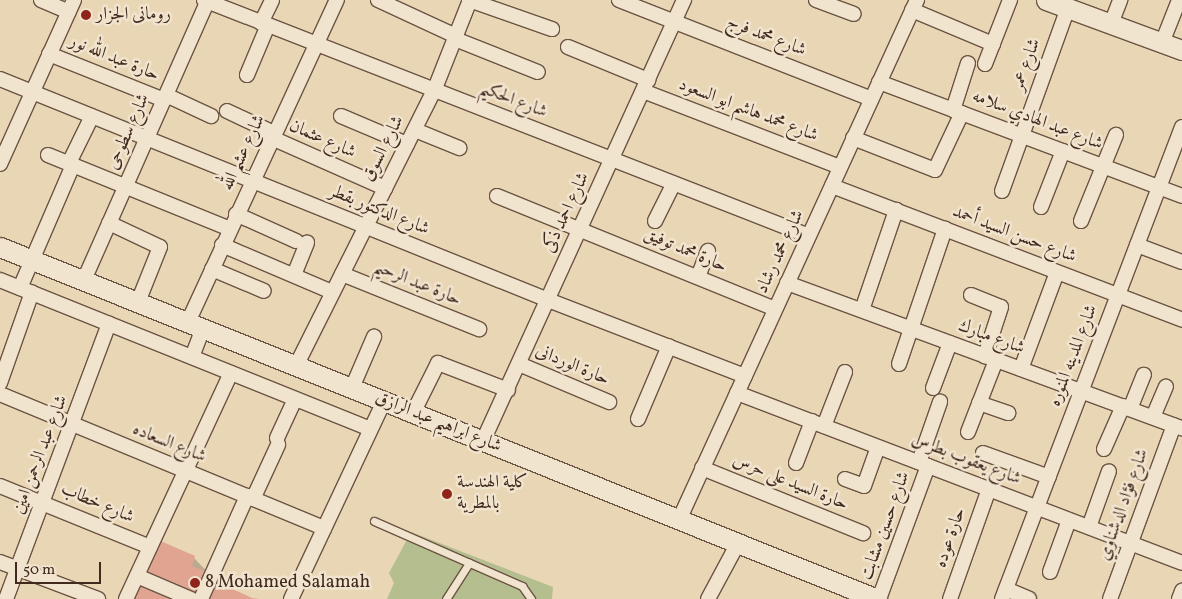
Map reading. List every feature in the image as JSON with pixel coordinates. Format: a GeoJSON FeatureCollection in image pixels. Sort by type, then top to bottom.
{"type":"FeatureCollection","features":[{"type":"Feature","properties":{"kind":"main road"},"geometry":{"type":"LineString","coordinates":[[1046,0],[1182,50]]}},
{"type":"Feature","properties":{"kind":"main road","name":"شارع ابراهيم عبد الرازق"},"geometry":{"type":"LineString","coordinates":[[0,246],[878,599]]}},
{"type":"Feature","properties":{"kind":"street"},"geometry":{"type":"LineString","coordinates":[[0,164],[71,6],[40,0]]}},
{"type":"Feature","properties":{"kind":"street"},"geometry":{"type":"LineString","coordinates":[[247,75],[272,0]]}},
{"type":"Feature","properties":{"kind":"street","name":"شارع عشم الله"},"geometry":{"type":"LineString","coordinates":[[192,357],[195,325],[212,269],[273,135],[338,0]]}},
{"type":"Feature","properties":{"kind":"street"},"geometry":{"type":"LineString","coordinates":[[378,0],[455,38],[538,72]]}},
{"type":"Feature","properties":{"kind":"street"},"geometry":{"type":"LineString","coordinates":[[469,0],[552,28]]}},
{"type":"Feature","properties":{"kind":"street","name":"شارع السوق"},"geometry":{"type":"LineString","coordinates":[[296,366],[434,91],[469,0]]}},
{"type":"Feature","properties":{"kind":"street","name":"شارع محمد فرج"},"geometry":{"type":"LineString","coordinates":[[619,0],[871,99]]}},
{"type":"Feature","properties":{"kind":"street","name":"شارع احمد ذكى"},"geometry":{"type":"LineString","coordinates":[[483,441],[520,364],[684,0]]}},
{"type":"Feature","properties":{"kind":"street"},"geometry":{"type":"LineString","coordinates":[[816,0],[854,14]]}},
{"type":"Feature","properties":{"kind":"street"},"geometry":{"type":"LineString","coordinates":[[985,64],[1010,0]]}},
{"type":"Feature","properties":{"kind":"street"},"geometry":{"type":"LineString","coordinates":[[1111,24],[1120,0]]}},
{"type":"Feature","properties":{"kind":"street"},"geometry":{"type":"LineString","coordinates":[[1162,43],[1179,0]]}},
{"type":"Feature","properties":{"kind":"street","name":"شارع الحكيم"},"geometry":{"type":"LineString","coordinates":[[207,1],[809,236]]}},
{"type":"Feature","properties":{"kind":"street","name":"شارع سطوحى"},"geometry":{"type":"LineString","coordinates":[[84,280],[207,1]]}},
{"type":"Feature","properties":{"kind":"street"},"geometry":{"type":"LineString","coordinates":[[914,3],[993,44]]}},
{"type":"Feature","properties":{"kind":"street","name":"شارع محمد رشاد"},"geometry":{"type":"LineString","coordinates":[[678,520],[914,3]]}},
{"type":"Feature","properties":{"kind":"street","name":"شارع عمر"},"geometry":{"type":"LineString","coordinates":[[1002,191],[1068,8]]}},
{"type":"Feature","properties":{"kind":"street","name":"شارع محمد هاشم ابو السعود"},"geometry":{"type":"LineString","coordinates":[[568,47],[645,85],[840,167]]}},
{"type":"Feature","properties":{"kind":"street","name":"حارة عبد الله نور"},"geometry":{"type":"LineString","coordinates":[[49,54],[211,116]]}},
{"type":"Feature","properties":{"kind":"street"},"geometry":{"type":"LineString","coordinates":[[853,138],[935,170],[957,111],[968,63]]}},
{"type":"Feature","properties":{"kind":"street","name":"شارع الدكتور بقطر"},"geometry":{"type":"LineString","coordinates":[[0,79],[548,300],[745,376]]}},
{"type":"Feature","properties":{"kind":"street","name":"شارع عبد الهادي سلامه"},"geometry":{"type":"LineString","coordinates":[[879,82],[1182,196]]}},
{"type":"Feature","properties":{"kind":"street","name":"شارع عثمان"},"geometry":{"type":"LineString","coordinates":[[228,111],[273,135],[385,188]]}},
{"type":"Feature","properties":{"kind":"street"},"geometry":{"type":"LineString","coordinates":[[0,383],[26,290],[32,259],[92,116]]}},
{"type":"Feature","properties":{"kind":"street"},"geometry":{"type":"LineString","coordinates":[[341,116],[407,144]]}},
{"type":"Feature","properties":{"kind":"street","name":"شارع المدينه المنوره"},"geometry":{"type":"LineString","coordinates":[[1004,594],[1182,127]]}},
{"type":"Feature","properties":{"kind":"street"},"geometry":{"type":"LineString","coordinates":[[415,130],[459,148]]}},
{"type":"Feature","properties":{"kind":"street"},"geometry":{"type":"LineString","coordinates":[[1081,221],[1116,134]]}},
{"type":"Feature","properties":{"kind":"street"},"geometry":{"type":"LineString","coordinates":[[1041,207],[1063,151]]}},
{"type":"Feature","properties":{"kind":"street"},"geometry":{"type":"LineString","coordinates":[[48,154],[230,229]]}},
{"type":"Feature","properties":{"kind":"street"},"geometry":{"type":"LineString","coordinates":[[655,221],[674,183]]}},
{"type":"Feature","properties":{"kind":"street","name":"شارع حسن السيد أحمد"},"geometry":{"type":"LineString","coordinates":[[832,186],[1182,320]]}},
{"type":"Feature","properties":{"kind":"street","name":"حارة محمد توفيق"},"geometry":{"type":"LineString","coordinates":[[497,196],[581,228],[775,309]]}},
{"type":"Feature","properties":{"kind":"street"},"geometry":{"type":"LineString","coordinates":[[862,310],[896,210]]}},
{"type":"Feature","properties":{"kind":"street"},"geometry":{"type":"LineString","coordinates":[[236,214],[302,242],[294,275]]}},
{"type":"Feature","properties":{"kind":"street"},"geometry":{"type":"LineString","coordinates":[[109,223],[160,248],[138,302]]}},
{"type":"Feature","properties":{"kind":"street"},"geometry":{"type":"LineString","coordinates":[[899,364],[945,229]]}},
{"type":"Feature","properties":{"kind":"street"},"geometry":{"type":"LineString","coordinates":[[222,245],[332,292]]}},
{"type":"Feature","properties":{"kind":"street"},"geometry":{"type":"LineString","coordinates":[[1137,245],[1182,262]]}},
{"type":"Feature","properties":{"kind":"street"},"geometry":{"type":"LineString","coordinates":[[698,277],[708,251]]}},
{"type":"Feature","properties":{"kind":"street"},"geometry":{"type":"LineString","coordinates":[[212,269],[264,291]]}},
{"type":"Feature","properties":{"kind":"street"},"geometry":{"type":"LineString","coordinates":[[1021,369],[1056,272]]}},
{"type":"Feature","properties":{"kind":"street","name":"حارة عبد الرحيم"},"geometry":{"type":"LineString","coordinates":[[342,274],[478,329]]}},
{"type":"Feature","properties":{"kind":"street","name":"شارع ابراهيم عبد الرازق"},"geometry":{"type":"LineString","coordinates":[[0,280],[370,429]]}},
{"type":"Feature","properties":{"kind":"street","name":"شارع مبارك"},"geometry":{"type":"LineString","coordinates":[[787,283],[1178,427]]}},
{"type":"Feature","properties":{"kind":"street"},"geometry":{"type":"LineString","coordinates":[[968,432],[979,403],[991,358],[1001,307],[971,296]]}},
{"type":"Feature","properties":{"kind":"street","name":"شارع عبد الرحمن امين"},"geometry":{"type":"LineString","coordinates":[[6,599],[74,424],[109,324]]}},
{"type":"Feature","properties":{"kind":"street"},"geometry":{"type":"LineString","coordinates":[[352,388],[374,337]]}},
{"type":"Feature","properties":{"kind":"street"},"geometry":{"type":"LineString","coordinates":[[934,388],[950,343]]}},
{"type":"Feature","properties":{"kind":"street"},"geometry":{"type":"LineString","coordinates":[[638,419],[669,346]]}},
{"type":"Feature","properties":{"kind":"street"},"geometry":{"type":"LineString","coordinates":[[413,413],[438,363],[508,390]]}},
{"type":"Feature","properties":{"kind":"street","name":"حارة الوردانى"},"geometry":{"type":"LineString","coordinates":[[520,364],[609,402]]}},
{"type":"Feature","properties":{"kind":"street"},"geometry":{"type":"LineString","coordinates":[[796,463],[846,372]]}},
{"type":"Feature","properties":{"kind":"street"},"geometry":{"type":"LineString","coordinates":[[126,599],[231,373]]}},
{"type":"Feature","properties":{"kind":"street"},"geometry":{"type":"LineString","coordinates":[[1104,449],[1144,375]]}},
{"type":"Feature","properties":{"kind":"street"},"geometry":{"type":"LineString","coordinates":[[1153,418],[1166,387]]}},
{"type":"Feature","properties":{"kind":"street","name":"شارع يعقوب بطرس"},"geometry":{"type":"LineString","coordinates":[[737,393],[1182,563]]}},
{"type":"Feature","properties":{"kind":"street","name":"شارع السعاده"},"geometry":{"type":"LineString","coordinates":[[0,394],[324,528]]}},
{"type":"Feature","properties":{"kind":"street"},"geometry":{"type":"LineString","coordinates":[[201,599],[278,441],[295,399]]}},
{"type":"Feature","properties":{"kind":"street"},"geometry":{"type":"LineString","coordinates":[[291,599],[384,401]]}},
{"type":"Feature","properties":{"kind":"street","name":"شارع حسين مشابت"},"geometry":{"type":"LineString","coordinates":[[878,599],[923,464],[940,402]]}},
{"type":"Feature","properties":{"kind":"street"},"geometry":{"type":"LineString","coordinates":[[979,403],[1008,413]]}},
{"type":"Feature","properties":{"kind":"street","name":"شارع فؤاد الدشناوي"},"geometry":{"type":"LineString","coordinates":[[1110,599],[1130,543],[1178,427]]}},
{"type":"Feature","properties":{"kind":"street"},"geometry":{"type":"LineString","coordinates":[[845,478],[864,486],[878,447]]}},
{"type":"Feature","properties":{"kind":"street"},"geometry":{"type":"LineString","coordinates":[[983,453],[1048,477]]}},
{"type":"Feature","properties":{"kind":"street","name":"حارة السيد على حرس"},"geometry":{"type":"LineString","coordinates":[[702,468],[863,533]]}},
{"type":"Feature","properties":{"kind":"street"},"geometry":{"type":"LineString","coordinates":[[1089,528],[1109,471]]}},
{"type":"Feature","properties":{"kind":"street","name":"شارع خطاب"},"geometry":{"type":"LineString","coordinates":[[0,486],[44,502],[150,547]]}},
{"type":"Feature","properties":{"kind":"street","name":"حارة عوده"},"geometry":{"type":"LineString","coordinates":[[950,599],[989,489]]}},
{"type":"Feature","properties":{"kind":"street"},"geometry":{"type":"LineString","coordinates":[[1050,572],[1069,520]]}},
{"type":"Feature","properties":{"kind":"street"},"geometry":{"type":"LineString","coordinates":[[708,599],[738,543]]}},
{"type":"Feature","properties":{"kind":"street"},"geometry":{"type":"LineString","coordinates":[[0,562],[98,599]]}},
{"type":"Feature","properties":{"kind":"street"},"geometry":{"type":"LineString","coordinates":[[137,576],[191,599]]}},
{"type":"Feature","properties":{"kind":"street"},"geometry":{"type":"LineString","coordinates":[[1179,599],[1182,591]]}},
{"type":"Feature","properties":{"kind":"street"},"geometry":{"type":"LineString","coordinates":[[1004,594],[1029,599]]}},
{"type":"Feature","properties":{"kind":"lane"},"geometry":{"type":"LineString","coordinates":[[374,521],[522,586],[531,599]]}},
{"type":"Feature","properties":{"kind":"lane"},"geometry":{"type":"LineString","coordinates":[[446,599],[469,563]]}},
{"type":"Feature","properties":{"kind":"green space"},"geometry":{"type":"Polygon","coordinates":[[[411,532],[553,587],[552,599],[387,599],[394,583],[389,573],[411,532]]]}},
{"type":"Feature","properties":{"kind":"building"},"geometry":{"type":"Polygon","coordinates":[[[156,539],[195,556],[192,566],[211,574],[194,599],[139,575],[156,539]]]}},
{"type":"Feature","properties":{"kind":"building"},"geometry":{"type":"Polygon","coordinates":[[[211,579],[252,598],[260,599],[202,599],[211,579]]]}},
{"type":"Feature","properties":{"kind":"building"},"geometry":{"type":"Polygon","coordinates":[[[144,580],[188,599],[135,599],[144,580]]]}},
{"type":"Feature","properties":{"kind":"place","name":"رومانى الجزار"},"geometry":{"type":"Point","coordinates":[86,15]}},
{"type":"Feature","properties":{"kind":"place","name":"كلية الهندسة بالمطرية"},"geometry":{"type":"Point","coordinates":[447,494]}},
{"type":"Feature","properties":{"kind":"place","name":"8 Mohamed Salamah"},"geometry":{"type":"Point","coordinates":[195,583]}}]}
